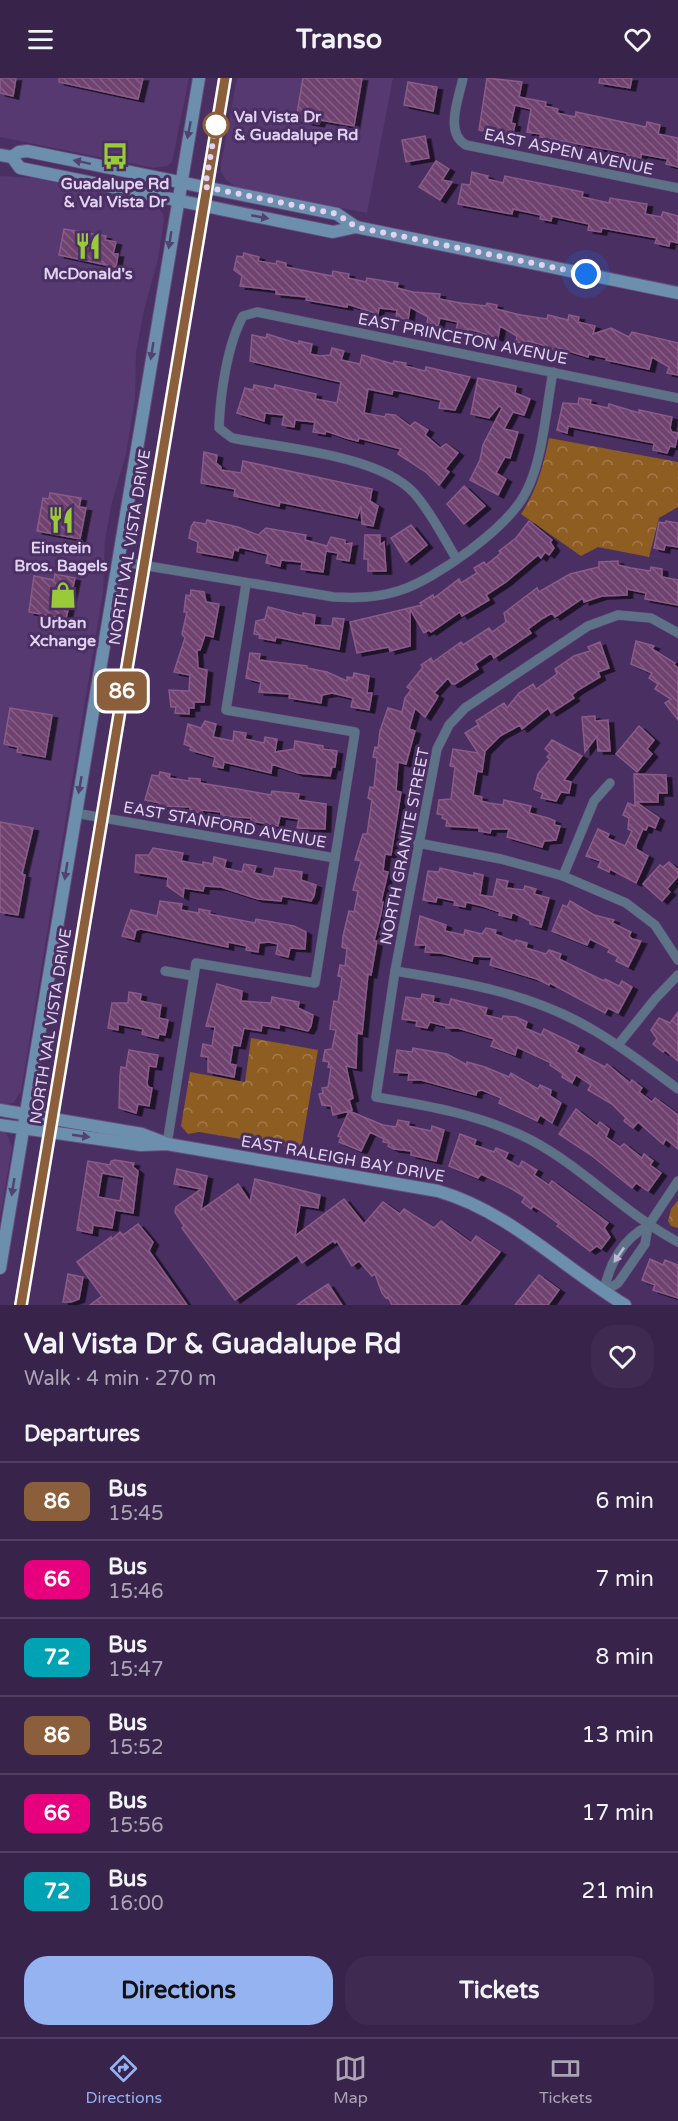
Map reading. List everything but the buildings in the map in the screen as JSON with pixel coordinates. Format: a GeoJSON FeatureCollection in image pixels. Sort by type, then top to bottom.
{"type":"FeatureCollection","features":[{"type":"Feature","properties":{"kind":"main road","name":"NORTH VAL VISTA DRIVE"},"geometry":{"type":"LineString","coordinates":[[0,1268],[177,200],[200,78]]}},
{"type":"Feature","properties":{"kind":"main road","name":"NORTH VAL VISTA DRIVE"},"geometry":{"type":"LineString","coordinates":[[21,1305],[142,565],[225,78]]}},
{"type":"Feature","properties":{"kind":"main road"},"geometry":{"type":"LineString","coordinates":[[6,156],[27,151],[205,187],[337,214],[356,227],[678,293]]}},
{"type":"Feature","properties":{"kind":"main road"},"geometry":{"type":"LineString","coordinates":[[6,156],[20,168],[202,206],[333,232],[356,227]]}},
{"type":"Feature","properties":{"kind":"main road","name":"EAST RALEIGH BAY DRIVE"},"geometry":{"type":"LineString","coordinates":[[0,1110],[25,1115],[51,1125]]}},
{"type":"Feature","properties":{"kind":"main road","name":"EAST RALEIGH BAY DRIVE"},"geometry":{"type":"LineString","coordinates":[[0,1125],[23,1129],[51,1125],[142,1134],[167,1144],[402,1183],[456,1196],[501,1218],[625,1305]]}},
{"type":"Feature","properties":{"kind":"street","name":"EAST ASPEN AVENUE"},"geometry":{"type":"LineString","coordinates":[[463,78],[454,129],[457,138],[472,146],[678,188]]}},
{"type":"Feature","properties":{"kind":"street","name":"EAST PRINCETON AVENUE"},"geometry":{"type":"LineString","coordinates":[[456,558],[425,508],[398,479],[366,464],[232,438],[219,428],[219,412],[235,331],[243,316],[257,312],[678,398]]}},
{"type":"Feature","properties":{"kind":"street"},"geometry":{"type":"LineString","coordinates":[[118,561],[334,597],[366,598],[411,586],[501,526],[526,493],[532,480],[553,372]]}},
{"type":"Feature","properties":{"kind":"street"},"geometry":{"type":"LineString","coordinates":[[167,1144],[196,963],[315,983],[355,732],[226,710],[246,584]]}},
{"type":"Feature","properties":{"kind":"street","name":"NORTH GRANITE STREET"},"geometry":{"type":"LineString","coordinates":[[648,1226],[532,1141],[478,1118],[448,1109],[376,1096],[418,843],[437,749],[449,725],[465,708],[588,626],[618,615],[651,618],[678,633]]}},
{"type":"Feature","properties":{"kind":"street"},"geometry":{"type":"LineString","coordinates":[[563,876],[594,801],[610,783]]}},
{"type":"Feature","properties":{"kind":"street","name":"EAST STANFORD AVENUE"},"geometry":{"type":"LineString","coordinates":[[75,813],[335,858]]}},
{"type":"Feature","properties":{"kind":"street"},"geometry":{"type":"LineString","coordinates":[[418,843],[501,859],[563,876],[626,903],[655,925],[678,960]]}},
{"type":"Feature","properties":{"kind":"street"},"geometry":{"type":"LineString","coordinates":[[165,971],[194,976]]}},
{"type":"Feature","properties":{"kind":"street"},"geometry":{"type":"LineString","coordinates":[[395,971],[496,990],[576,1021],[618,1046],[678,1089]]}},
{"type":"Feature","properties":{"kind":"street"},"geometry":{"type":"LineString","coordinates":[[618,1046],[655,999],[678,975]]}},
{"type":"Feature","properties":{"kind":"street"},"geometry":{"type":"LineString","coordinates":[[604,1292],[618,1283],[645,1244],[648,1226],[678,1182]]}},
{"type":"Feature","properties":{"kind":"street"},"geometry":{"type":"LineString","coordinates":[[648,1226],[678,1242]]}},
{"type":"Feature","properties":{"kind":"street"},"geometry":{"type":"LineString","coordinates":[[604,1292],[607,1272],[634,1233],[648,1226]]}},
{"type":"Feature","properties":{"kind":"shaded area"},"geometry":{"type":"Polygon","coordinates":[[[0,78],[189,78],[172,162],[167,166],[154,168],[0,137],[0,78]]]}},
{"type":"Feature","properties":{"kind":"shaded area"},"geometry":{"type":"Polygon","coordinates":[[[237,78],[393,78],[367,213],[238,188],[226,180],[221,172],[221,164],[237,78]]]}},
{"type":"Feature","properties":{"kind":"shaded area"},"geometry":{"type":"Polygon","coordinates":[[[0,176],[34,178],[141,200],[156,205],[163,214],[164,220],[158,259],[144,310],[136,353],[135,399],[126,454],[112,502],[105,540],[103,592],[21,1092],[13,1103],[6,1104],[0,1104],[0,176]]]}},
{"type":"Feature","properties":{"kind":"shaded area"},"geometry":{"type":"Polygon","coordinates":[[[0,1129],[7,1134],[12,1148],[0,1218],[0,1129]]]}},
{"type":"Feature","properties":{"kind":"green space"},"geometry":{"type":"Polygon","coordinates":[[[549,438],[678,462],[678,507],[659,518],[649,557],[598,547],[581,556],[521,514],[539,478],[549,438]]]}},
{"type":"Feature","properties":{"kind":"green space"},"geometry":{"type":"Polygon","coordinates":[[[251,1038],[318,1050],[301,1149],[199,1132],[188,1134],[181,1126],[190,1072],[245,1082],[251,1038]]]}},
{"type":"Feature","properties":{"kind":"green space"},"geometry":{"type":"Polygon","coordinates":[[[678,1200],[678,1228],[671,1226],[668,1221],[671,1209],[678,1200]]]}},
{"type":"Feature","properties":{"kind":"bus line","name":"86"},"geometry":{"type":"LineString","coordinates":[[21,1305],[142,565],[225,78]]}},
{"type":"Feature","properties":{"kind":"place","name":"Val Vista Dr & Guadalupe Rd"},"geometry":{"type":"Point","coordinates":[216,125]}},
{"type":"Feature","properties":{"kind":"place","name":"Guadalupe Rd & Val Vista Dr"},"geometry":{"type":"Point","coordinates":[115,156]}},
{"type":"Feature","properties":{"kind":"place","name":"McDonald's"},"geometry":{"type":"Point","coordinates":[88,246]}},
{"type":"Feature","properties":{"kind":"place","name":"Einstein Bros. Bagels"},"geometry":{"type":"Point","coordinates":[61,520]}},
{"type":"Feature","properties":{"kind":"place","name":"Urban Xchange"},"geometry":{"type":"Point","coordinates":[63,595]}},
{"type":"Feature","properties":{"kind":"route"},"geometry":{"type":"LineString","coordinates":[[216,125],[205,187],[337,214],[345,217],[356,227],[586,274]]}}]}
